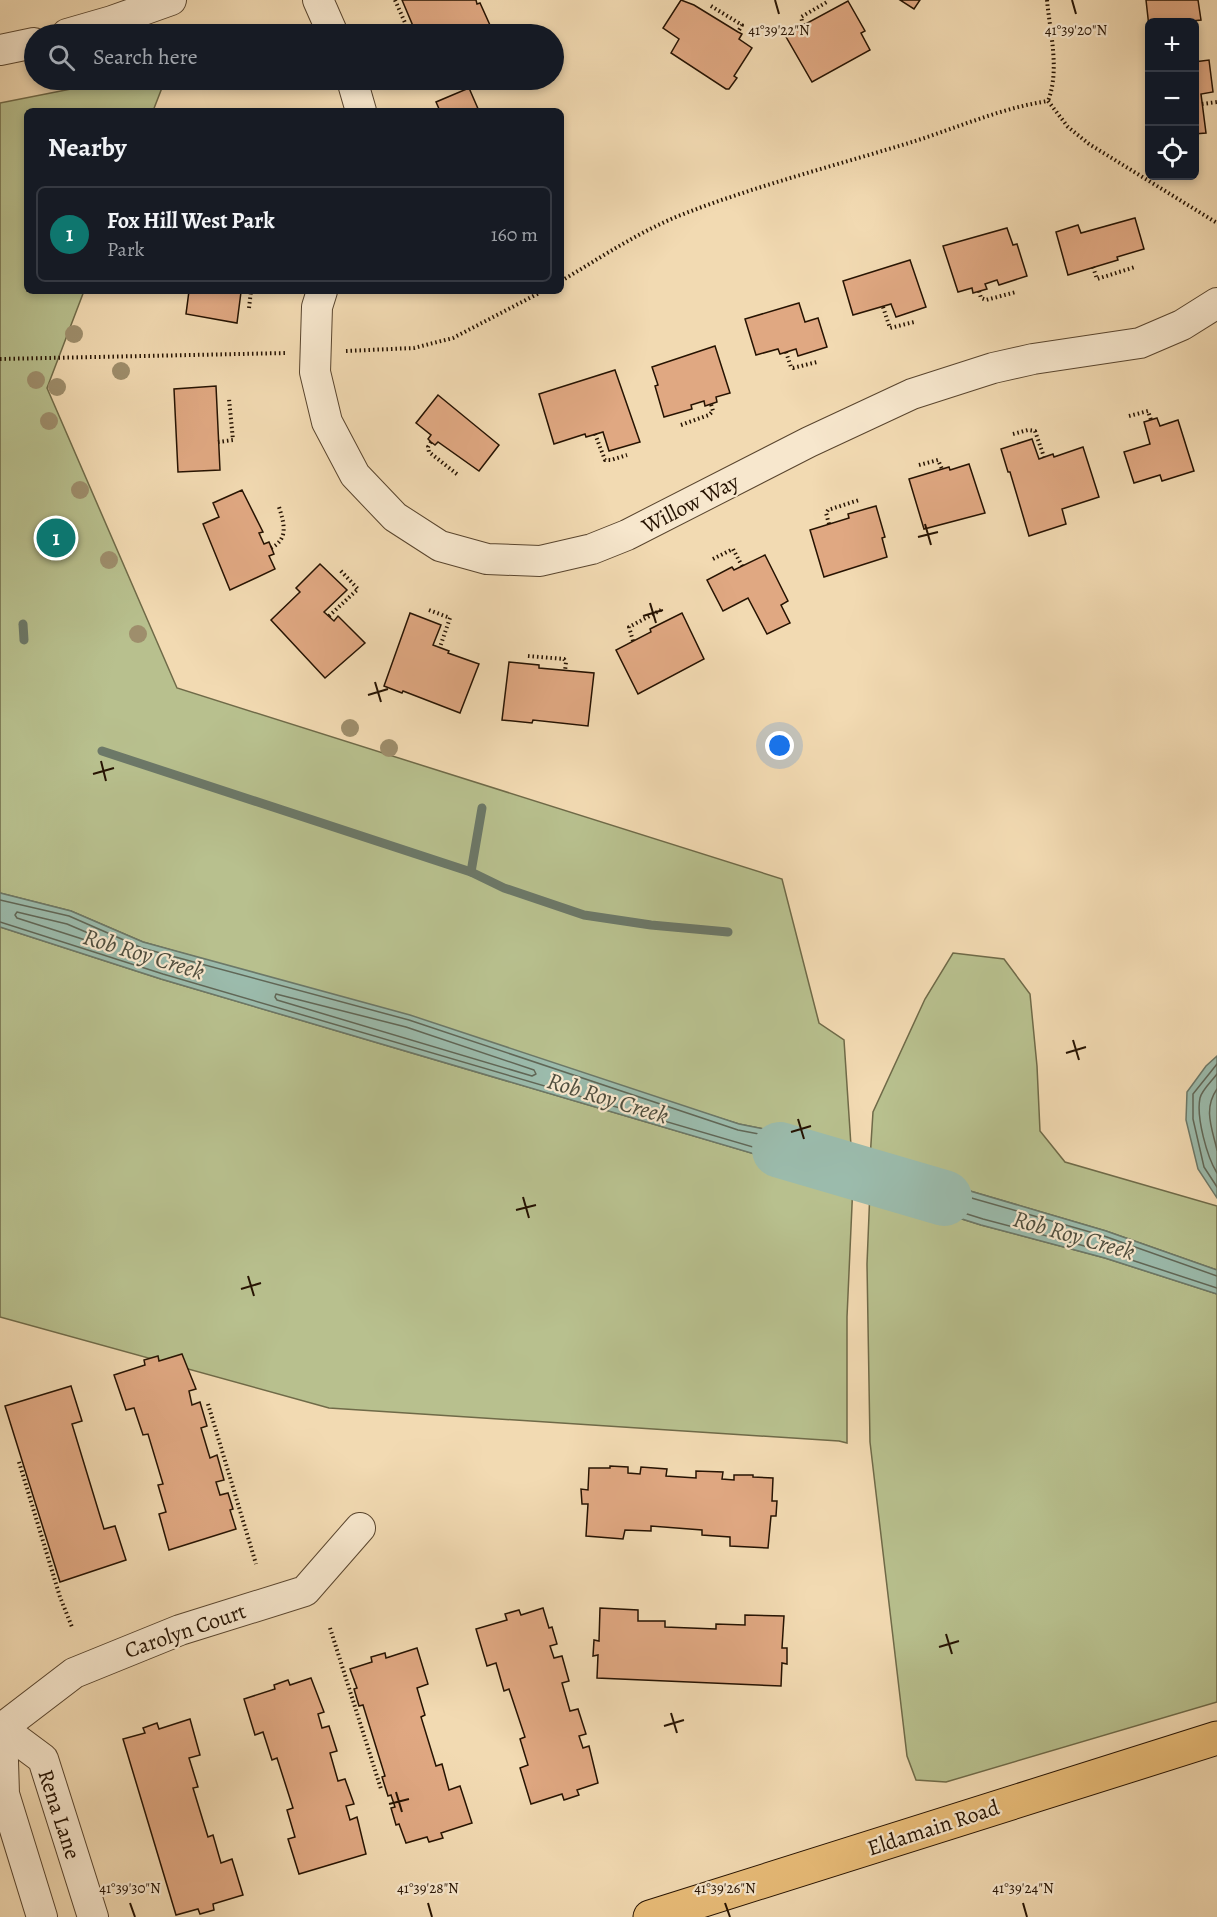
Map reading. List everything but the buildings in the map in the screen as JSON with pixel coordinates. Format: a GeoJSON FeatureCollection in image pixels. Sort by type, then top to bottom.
{"type":"FeatureCollection","features":[{"type":"Feature","properties":{"kind":"main road","name":"Eldamain Road"},"geometry":{"type":"LineString","coordinates":[[650,1917],[1217,1738]]}},
{"type":"Feature","properties":{"kind":"street"},"geometry":{"type":"LineString","coordinates":[[102,24],[171,0]]}},
{"type":"Feature","properties":{"kind":"street"},"geometry":{"type":"LineString","coordinates":[[318,0],[329,24]]}},
{"type":"Feature","properties":{"kind":"street"},"geometry":{"type":"LineString","coordinates":[[0,50],[24,45]]}},
{"type":"Feature","properties":{"kind":"street"},"geometry":{"type":"LineString","coordinates":[[355,90],[360,108]]}},
{"type":"Feature","properties":{"kind":"street","name":"Willow Way"},"geometry":{"type":"LineString","coordinates":[[321,294],[317,307],[315,372],[327,422],[355,475],[395,517],[440,546],[487,559],[540,561],[592,549],[627,535],[809,442],[912,394],[993,368],[1033,359],[1140,343],[1182,325],[1217,303]]}},
{"type":"Feature","properties":{"kind":"street","name":"Carolyn Court"},"geometry":{"type":"LineString","coordinates":[[1,1728],[74,1673],[127,1649],[305,1591],[360,1528]]}},
{"type":"Feature","properties":{"kind":"street","name":"Rena Lane"},"geometry":{"type":"LineString","coordinates":[[1,1728],[4,1794],[42,1917]]}},
{"type":"Feature","properties":{"kind":"street","name":"Rena Lane"},"geometry":{"type":"LineString","coordinates":[[1,1728],[43,1759],[93,1917]]}},
{"type":"Feature","properties":{"kind":"path"},"geometry":{"type":"LineString","coordinates":[[395,0],[406,24]]}},
{"type":"Feature","properties":{"kind":"path"},"geometry":{"type":"LineString","coordinates":[[1047,0],[1054,61],[1054,85],[1048,100]]}},
{"type":"Feature","properties":{"kind":"path"},"geometry":{"type":"LineString","coordinates":[[803,25],[801,17],[827,2]]}},
{"type":"Feature","properties":{"kind":"path"},"geometry":{"type":"LineString","coordinates":[[711,6],[742,25],[738,32]]}},
{"type":"Feature","properties":{"kind":"path"},"geometry":{"type":"LineString","coordinates":[[1048,100],[1068,127],[1089,144],[1217,223]]}},
{"type":"Feature","properties":{"kind":"path"},"geometry":{"type":"LineString","coordinates":[[564,279],[643,232],[685,213],[954,129],[1021,105],[1048,100]]}},
{"type":"Feature","properties":{"kind":"path"},"geometry":{"type":"LineString","coordinates":[[1202,104],[1217,102]]}},
{"type":"Feature","properties":{"kind":"path"},"geometry":{"type":"LineString","coordinates":[[1093,267],[1097,279],[1135,267]]}},
{"type":"Feature","properties":{"kind":"path"},"geometry":{"type":"LineString","coordinates":[[979,291],[981,298],[986,300],[1016,292]]}},
{"type":"Feature","properties":{"kind":"path"},"geometry":{"type":"LineString","coordinates":[[249,308],[251,294]]}},
{"type":"Feature","properties":{"kind":"path"},"geometry":{"type":"LineString","coordinates":[[345,351],[414,348],[453,338],[537,294]]}},
{"type":"Feature","properties":{"kind":"path"},"geometry":{"type":"LineString","coordinates":[[883,307],[890,328],[914,322]]}},
{"type":"Feature","properties":{"kind":"path"},"geometry":{"type":"LineString","coordinates":[[786,352],[793,368],[816,362]]}},
{"type":"Feature","properties":{"kind":"path"},"geometry":{"type":"LineString","coordinates":[[0,359],[291,353]]}},
{"type":"Feature","properties":{"kind":"path"},"geometry":{"type":"LineString","coordinates":[[218,442],[233,440],[229,399]]}},
{"type":"Feature","properties":{"kind":"path"},"geometry":{"type":"LineString","coordinates":[[681,425],[709,415],[713,411],[711,404]]}},
{"type":"Feature","properties":{"kind":"path"},"geometry":{"type":"LineString","coordinates":[[1129,416],[1148,411],[1150,420]]}},
{"type":"Feature","properties":{"kind":"path"},"geometry":{"type":"LineString","coordinates":[[1013,434],[1028,430],[1035,431],[1044,457]]}},
{"type":"Feature","properties":{"kind":"path"},"geometry":{"type":"LineString","coordinates":[[595,434],[605,460],[627,454]]}},
{"type":"Feature","properties":{"kind":"path"},"geometry":{"type":"LineString","coordinates":[[431,442],[428,447],[429,452],[458,475]]}},
{"type":"Feature","properties":{"kind":"path"},"geometry":{"type":"LineString","coordinates":[[919,465],[938,460],[942,469]]}},
{"type":"Feature","properties":{"kind":"path"},"geometry":{"type":"LineString","coordinates":[[829,524],[826,513],[828,510],[859,500]]}},
{"type":"Feature","properties":{"kind":"path"},"geometry":{"type":"LineString","coordinates":[[271,548],[278,544],[284,535],[279,507]]}},
{"type":"Feature","properties":{"kind":"path"},"geometry":{"type":"LineString","coordinates":[[713,559],[733,549],[742,566]]}},
{"type":"Feature","properties":{"kind":"path"},"geometry":{"type":"LineString","coordinates":[[329,616],[358,589],[340,570]]}},
{"type":"Feature","properties":{"kind":"path"},"geometry":{"type":"LineString","coordinates":[[429,610],[450,618],[440,647]]}},
{"type":"Feature","properties":{"kind":"path"},"geometry":{"type":"LineString","coordinates":[[633,641],[629,629],[631,625],[661,610]]}},
{"type":"Feature","properties":{"kind":"path"},"geometry":{"type":"LineString","coordinates":[[528,656],[564,659],[565,671]]}},
{"type":"Feature","properties":{"kind":"path"},"geometry":{"type":"LineString","coordinates":[[208,1404],[256,1564]]}},
{"type":"Feature","properties":{"kind":"path"},"geometry":{"type":"LineString","coordinates":[[19,1462],[60,1597],[72,1628]]}},
{"type":"Feature","properties":{"kind":"path"},"geometry":{"type":"LineString","coordinates":[[330,1628],[381,1789]]}},
{"type":"Feature","properties":{"kind":"green space"},"geometry":{"type":"Polygon","coordinates":[[[66,90],[161,90],[154,108],[24,108],[24,294],[83,294],[47,388],[177,688],[782,879],[819,1023],[844,1040],[851,1146],[739,1124],[241,970],[143,942],[71,911],[0,893],[0,103],[66,90]]]}},
{"type":"Feature","properties":{"kind":"green space"},"geometry":{"type":"Polygon","coordinates":[[[0,927],[161,979],[853,1183],[847,1317],[847,1443],[329,1408],[0,1317],[0,927]]]}},
{"type":"Feature","properties":{"kind":"green space"},"geometry":{"type":"Polygon","coordinates":[[[953,953],[1004,959],[1030,994],[1040,1131],[1065,1162],[1217,1206],[1217,1270],[1106,1231],[870,1159],[873,1112],[925,999],[953,953]]]}},
{"type":"Feature","properties":{"kind":"green space"},"geometry":{"type":"Polygon","coordinates":[[[870,1190],[981,1225],[1105,1258],[1217,1294],[1217,1702],[946,1782],[916,1780],[907,1756],[870,1442],[867,1264],[870,1190]]]}},
{"type":"Feature","properties":{"kind":"water"},"geometry":{"type":"Polygon","coordinates":[[[0,893],[71,911],[143,942],[410,1015],[739,1124],[851,1146],[853,1183],[161,979],[0,927],[0,893]]]}},
{"type":"Feature","properties":{"kind":"water"},"geometry":{"type":"Polygon","coordinates":[[[1217,1056],[1217,1198],[1198,1169],[1186,1120],[1187,1092],[1206,1066],[1217,1056]]]}},
{"type":"Feature","properties":{"kind":"water"},"geometry":{"type":"Polygon","coordinates":[[[870,1159],[1106,1231],[1217,1270],[1217,1294],[1105,1258],[981,1225],[870,1190],[870,1159]]]}},
{"type":"Feature","properties":{"kind":"waterway"},"geometry":{"type":"LineString","coordinates":[[23,624],[24,640]]}},
{"type":"Feature","properties":{"kind":"waterway"},"geometry":{"type":"LineString","coordinates":[[102,751],[471,872],[504,888],[584,915],[651,925],[728,932]]}},
{"type":"Feature","properties":{"kind":"waterway"},"geometry":{"type":"LineString","coordinates":[[471,872],[482,808]]}},
{"type":"Feature","properties":{"kind":"waterway","name":"Rob Roy Creek"},"geometry":{"type":"LineString","coordinates":[[780,1150],[944,1198]]}},
{"type":"Feature","properties":{"kind":"place","name":"Fox Hill West Park"},"geometry":{"type":"Point","coordinates":[56,538]}}]}
